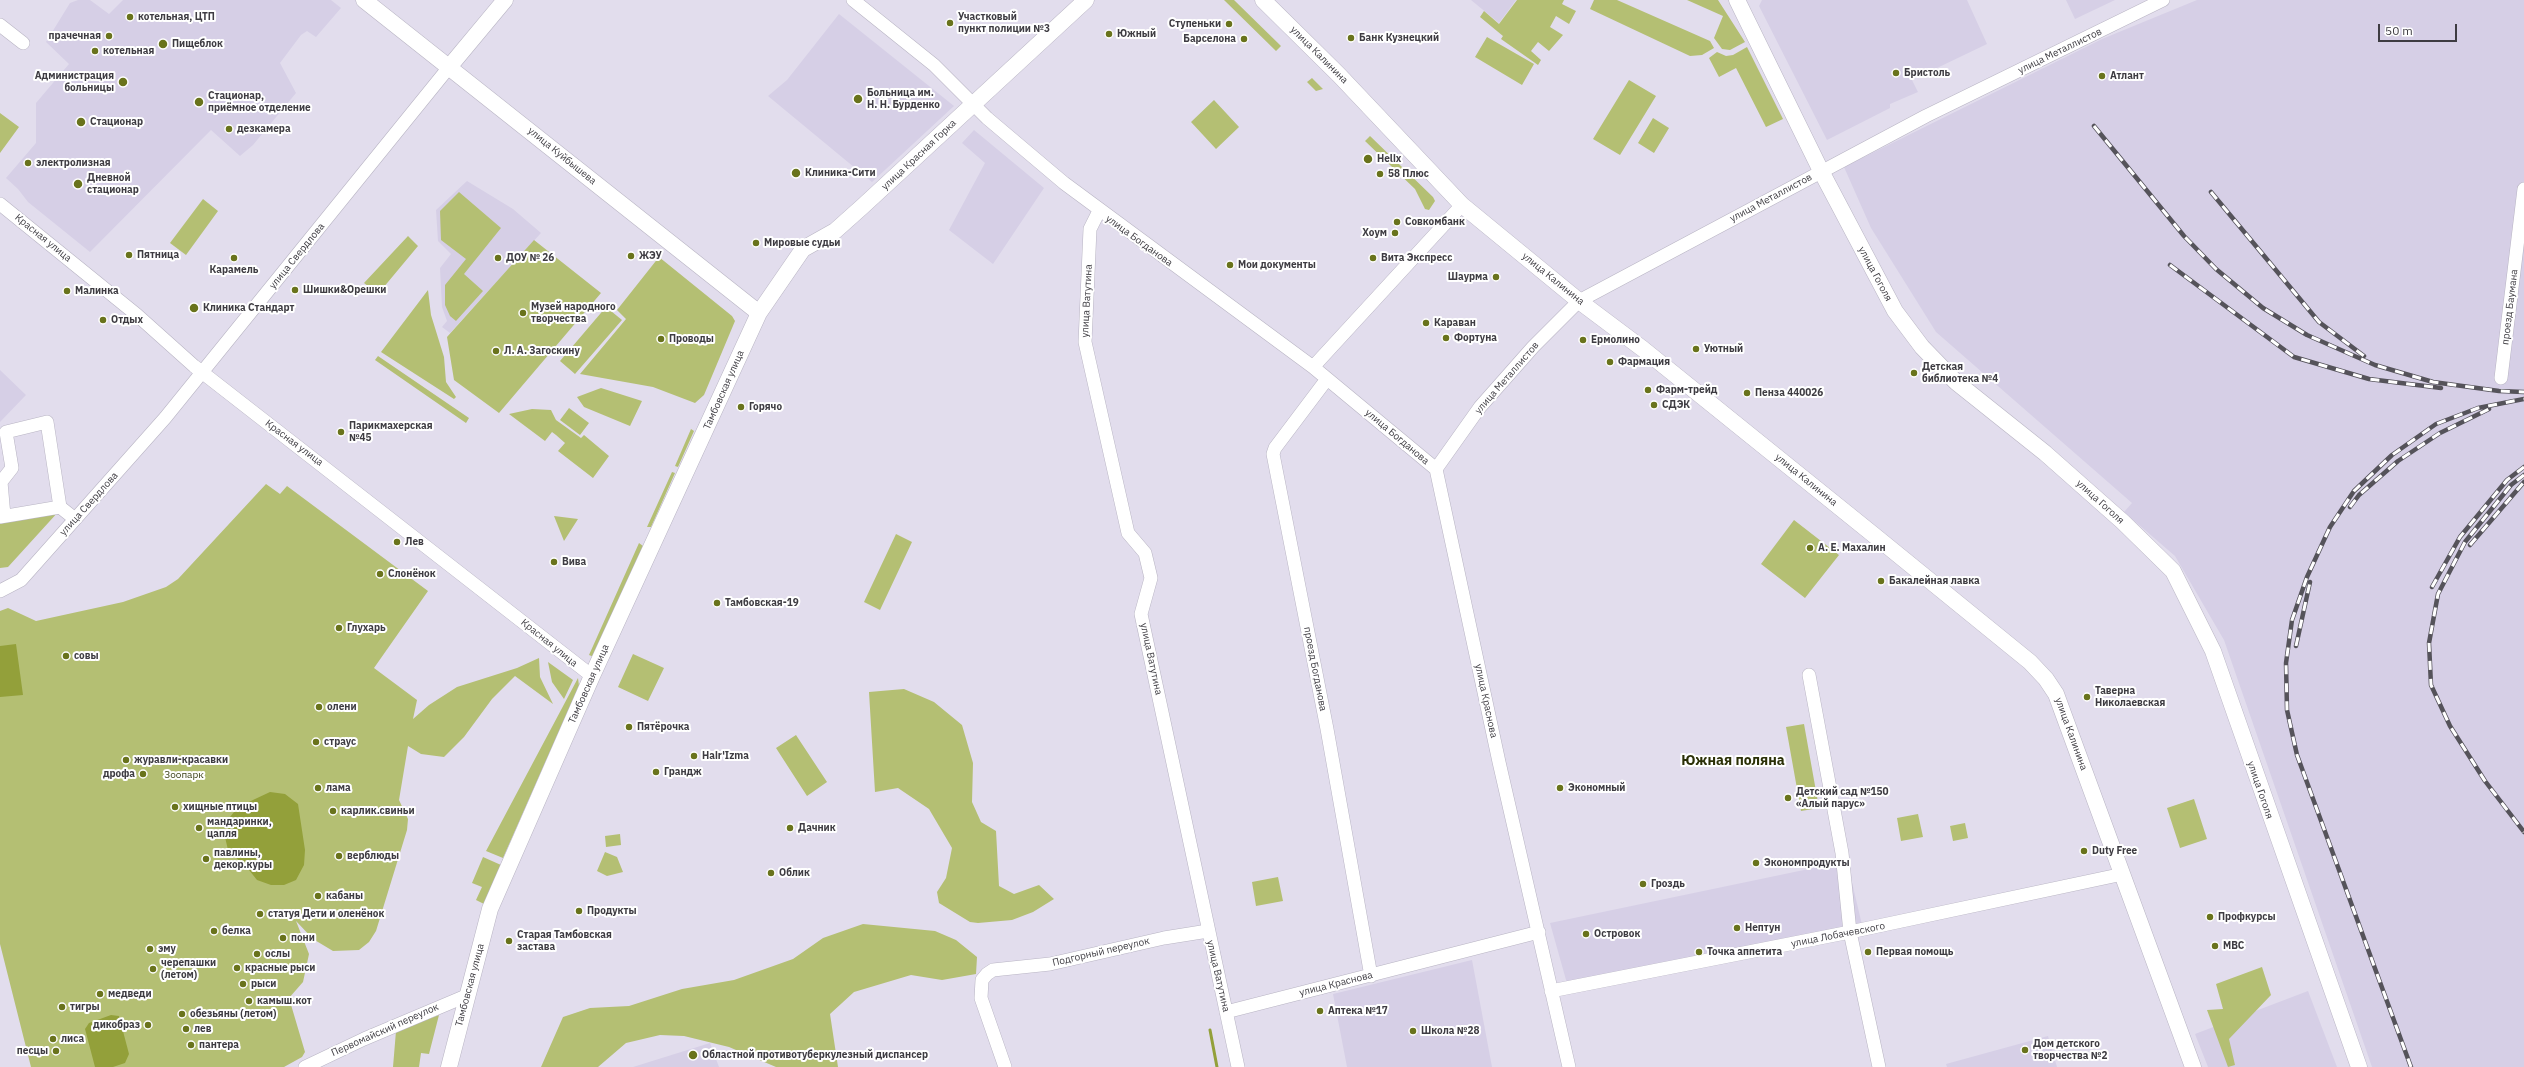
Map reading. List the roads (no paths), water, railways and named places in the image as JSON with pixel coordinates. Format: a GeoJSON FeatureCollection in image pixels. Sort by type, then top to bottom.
{"type":"FeatureCollection","features":[{"type":"Feature","properties":{"kind":"main road","name":"улица Куйбышева"},"geometry":{"type":"LineString","coordinates":[[364,0],[450,66],[759,312]]}},
{"type":"Feature","properties":{"kind":"main road","name":"улица Свердлова"},"geometry":{"type":"LineString","coordinates":[[450,66],[505,0]]}},
{"type":"Feature","properties":{"kind":"main road","name":"улица Красная Горка"},"geometry":{"type":"LineString","coordinates":[[759,312],[803,249],[835,231],[974,105],[1086,0]]}},
{"type":"Feature","properties":{"kind":"main road","name":"улица Калинина"},"geometry":{"type":"LineString","coordinates":[[1263,0],[1336,72],[1462,205],[1579,301],[1674,373],[2030,662],[2056,694],[2194,1067]]}},
{"type":"Feature","properties":{"kind":"main road","name":"улица Гоголя"},"geometry":{"type":"LineString","coordinates":[[1737,0],[1821,171],[1895,311],[1922,347],[1956,382],[2045,454],[2123,522],[2173,571],[2204,628],[2213,651],[2359,1067]]}},
{"type":"Feature","properties":{"kind":"main road","name":"Тамбовская улица"},"geometry":{"type":"LineString","coordinates":[[449,1067],[466,996],[490,909],[592,676],[759,312]]}},
{"type":"Feature","properties":{"kind":"street","name":"улица Богданова"},"geometry":{"type":"LineString","coordinates":[[853,0],[934,65],[974,105],[1099,211],[1313,367],[1436,469]]}},
{"type":"Feature","properties":{"kind":"street","name":"улица Металлистов"},"geometry":{"type":"LineString","coordinates":[[1436,469],[1480,407],[1533,347],[1579,301],[1926,116],[2163,0]]}},
{"type":"Feature","properties":{"kind":"street"},"geometry":{"type":"LineString","coordinates":[[0,25],[23,43]]}},
{"type":"Feature","properties":{"kind":"street","name":"улица Свердлова"},"geometry":{"type":"LineString","coordinates":[[0,591],[21,580],[76,519],[202,372],[450,66]]}},
{"type":"Feature","properties":{"kind":"street","name":"проезд Баумана"},"geometry":{"type":"LineString","coordinates":[[2501,378],[2524,189]]}},
{"type":"Feature","properties":{"kind":"street","name":"Красная улица"},"geometry":{"type":"LineString","coordinates":[[0,204],[137,315],[202,372],[592,676]]}},
{"type":"Feature","properties":{"kind":"street"},"geometry":{"type":"LineString","coordinates":[[1313,367],[1462,205]]}},
{"type":"Feature","properties":{"kind":"street","name":"улица Ватутина"},"geometry":{"type":"LineString","coordinates":[[1099,211],[1090,229],[1085,342],[1128,533],[1145,553],[1151,578],[1141,614],[1238,1067]]}},
{"type":"Feature","properties":{"kind":"street","name":"проезд Богданова"},"geometry":{"type":"LineString","coordinates":[[1327,379],[1275,448],[1273,454],[1327,729],[1371,976]]}},
{"type":"Feature","properties":{"kind":"street"},"geometry":{"type":"LineString","coordinates":[[60,507],[2,517],[1,482],[12,468],[6,432],[47,422],[60,507],[76,519]]}},
{"type":"Feature","properties":{"kind":"street","name":"улица Краснова"},"geometry":{"type":"LineString","coordinates":[[1436,469],[1499,762],[1569,1067]]}},
{"type":"Feature","properties":{"kind":"street"},"geometry":{"type":"LineString","coordinates":[[1809,675],[1842,853],[1850,932],[1879,1067]]}},
{"type":"Feature","properties":{"kind":"street","name":"улица Лобачевского"},"geometry":{"type":"LineString","coordinates":[[1551,991],[1850,932],[2123,874]]}},
{"type":"Feature","properties":{"kind":"street","name":"Подгорный переулок"},"geometry":{"type":"LineString","coordinates":[[1005,1067],[981,998],[982,980],[993,970],[1050,964],[1164,938],[1208,931]]}},
{"type":"Feature","properties":{"kind":"street","name":"улица Краснова"},"geometry":{"type":"LineString","coordinates":[[1226,1012],[1539,932]]}},
{"type":"Feature","properties":{"kind":"street","name":"Первомайский переулок"},"geometry":{"type":"LineString","coordinates":[[305,1067],[364,1038],[466,996]]}},
{"type":"Feature","properties":{"kind":"waterway"},"geometry":{"type":"LineString","coordinates":[[1210,1030],[1217,1067]]}},
{"type":"Feature","properties":{"kind":"railway"},"geometry":{"type":"LineString","coordinates":[[2094,126],[2184,236],[2216,269],[2263,308],[2307,335],[2375,365],[2433,382],[2499,391],[2524,392]]}},
{"type":"Feature","properties":{"kind":"railway"},"geometry":{"type":"LineString","coordinates":[[2211,192],[2319,322],[2364,356]]}},
{"type":"Feature","properties":{"kind":"railway"},"geometry":{"type":"LineString","coordinates":[[2170,265],[2294,357],[2369,379],[2441,388]]}},
{"type":"Feature","properties":{"kind":"railway"},"geometry":{"type":"LineString","coordinates":[[2411,1067],[2297,755],[2287,710],[2286,663],[2292,620],[2307,577],[2330,527],[2354,491],[2392,455],[2436,424],[2478,408],[2524,399]]}},
{"type":"Feature","properties":{"kind":"railway"},"geometry":{"type":"LineString","coordinates":[[2350,507],[2359,495],[2398,461],[2440,433],[2489,409]]}},
{"type":"Feature","properties":{"kind":"railway"},"geometry":{"type":"LineString","coordinates":[[2432,587],[2460,537],[2507,480],[2524,467]]}},
{"type":"Feature","properties":{"kind":"railway"},"geometry":{"type":"LineString","coordinates":[[2524,475],[2511,485],[2465,542],[2438,594],[2429,643],[2431,685],[2450,726],[2485,781],[2524,832]]}},
{"type":"Feature","properties":{"kind":"railway"},"geometry":{"type":"LineString","coordinates":[[2470,545],[2524,482]]}},
{"type":"Feature","properties":{"kind":"railway"},"geometry":{"type":"LineString","coordinates":[[2296,646],[2310,582]]}},
{"type":"Feature","properties":{"kind":"place","name":"котельная, ЦТП"},"geometry":{"type":"Point","coordinates":[130,17]}},
{"type":"Feature","properties":{"kind":"place","name":"Участковый пункт полиции №3"},"geometry":{"type":"Point","coordinates":[950,23]}},
{"type":"Feature","properties":{"kind":"place","name":"Ступеньки"},"geometry":{"type":"Point","coordinates":[1229,24]}},
{"type":"Feature","properties":{"kind":"place","name":"Южный"},"geometry":{"type":"Point","coordinates":[1109,34]}},
{"type":"Feature","properties":{"kind":"place","name":"прачечная"},"geometry":{"type":"Point","coordinates":[109,36]}},
{"type":"Feature","properties":{"kind":"place","name":"Банк Кузнецкий"},"geometry":{"type":"Point","coordinates":[1351,38]}},
{"type":"Feature","properties":{"kind":"place","name":"Барселона"},"geometry":{"type":"Point","coordinates":[1244,39]}},
{"type":"Feature","properties":{"kind":"place","name":"Пищеблок"},"geometry":{"type":"Point","coordinates":[163,44]}},
{"type":"Feature","properties":{"kind":"place","name":"котельная"},"geometry":{"type":"Point","coordinates":[95,51]}},
{"type":"Feature","properties":{"kind":"place","name":"Бристоль"},"geometry":{"type":"Point","coordinates":[1896,73]}},
{"type":"Feature","properties":{"kind":"place","name":"Атлант"},"geometry":{"type":"Point","coordinates":[2102,76]}},
{"type":"Feature","properties":{"kind":"place","name":"Администрация больницы"},"geometry":{"type":"Point","coordinates":[123,82]}},
{"type":"Feature","properties":{"kind":"place","name":"Больница им. Н. Н. Бурденко"},"geometry":{"type":"Point","coordinates":[858,99]}},
{"type":"Feature","properties":{"kind":"place","name":"Стационар, приёмное отделение"},"geometry":{"type":"Point","coordinates":[199,102]}},
{"type":"Feature","properties":{"kind":"place","name":"Стационар"},"geometry":{"type":"Point","coordinates":[81,122]}},
{"type":"Feature","properties":{"kind":"place","name":"дезкамера"},"geometry":{"type":"Point","coordinates":[229,129]}},
{"type":"Feature","properties":{"kind":"place","name":"Helix"},"geometry":{"type":"Point","coordinates":[1368,159]}},
{"type":"Feature","properties":{"kind":"place","name":"электролизная"},"geometry":{"type":"Point","coordinates":[28,163]}},
{"type":"Feature","properties":{"kind":"place","name":"Клиника-Сити"},"geometry":{"type":"Point","coordinates":[796,173]}},
{"type":"Feature","properties":{"kind":"place","name":"58 Плюс"},"geometry":{"type":"Point","coordinates":[1380,174]}},
{"type":"Feature","properties":{"kind":"place","name":"Дневной стационар"},"geometry":{"type":"Point","coordinates":[78,184]}},
{"type":"Feature","properties":{"kind":"place","name":"Совкомбанк"},"geometry":{"type":"Point","coordinates":[1397,222]}},
{"type":"Feature","properties":{"kind":"place","name":"Хоум"},"geometry":{"type":"Point","coordinates":[1395,233]}},
{"type":"Feature","properties":{"kind":"place","name":"Мировые судьи"},"geometry":{"type":"Point","coordinates":[756,243]}},
{"type":"Feature","properties":{"kind":"place","name":"Пятница"},"geometry":{"type":"Point","coordinates":[129,255]}},
{"type":"Feature","properties":{"kind":"place","name":"ЖЭУ"},"geometry":{"type":"Point","coordinates":[631,256]}},
{"type":"Feature","properties":{"kind":"place","name":"Карамель"},"geometry":{"type":"Point","coordinates":[234,258]}},
{"type":"Feature","properties":{"kind":"place","name":"ДОУ № 26"},"geometry":{"type":"Point","coordinates":[498,258]}},
{"type":"Feature","properties":{"kind":"place","name":"Вита Экспресс"},"geometry":{"type":"Point","coordinates":[1373,258]}},
{"type":"Feature","properties":{"kind":"place","name":"Мои документы"},"geometry":{"type":"Point","coordinates":[1230,265]}},
{"type":"Feature","properties":{"kind":"place","name":"Шаурма"},"geometry":{"type":"Point","coordinates":[1496,277]}},
{"type":"Feature","properties":{"kind":"place","name":"Шишки&Орешки"},"geometry":{"type":"Point","coordinates":[295,290]}},
{"type":"Feature","properties":{"kind":"place","name":"Малинка"},"geometry":{"type":"Point","coordinates":[67,291]}},
{"type":"Feature","properties":{"kind":"place","name":"Клиника Стандарт"},"geometry":{"type":"Point","coordinates":[194,308]}},
{"type":"Feature","properties":{"kind":"place","name":"Музей народного творчества"},"geometry":{"type":"Point","coordinates":[523,313]}},
{"type":"Feature","properties":{"kind":"place","name":"Отдых"},"geometry":{"type":"Point","coordinates":[103,320]}},
{"type":"Feature","properties":{"kind":"place","name":"Караван"},"geometry":{"type":"Point","coordinates":[1426,323]}},
{"type":"Feature","properties":{"kind":"place","name":"Фортуна"},"geometry":{"type":"Point","coordinates":[1446,338]}},
{"type":"Feature","properties":{"kind":"place","name":"Проводы"},"geometry":{"type":"Point","coordinates":[661,339]}},
{"type":"Feature","properties":{"kind":"place","name":"Ермолино"},"geometry":{"type":"Point","coordinates":[1583,340]}},
{"type":"Feature","properties":{"kind":"place","name":"Уютный"},"geometry":{"type":"Point","coordinates":[1696,349]}},
{"type":"Feature","properties":{"kind":"place","name":"Л. А. Загоскину"},"geometry":{"type":"Point","coordinates":[496,351]}},
{"type":"Feature","properties":{"kind":"place","name":"Фармация"},"geometry":{"type":"Point","coordinates":[1610,362]}},
{"type":"Feature","properties":{"kind":"place","name":"Детская библиотека №4"},"geometry":{"type":"Point","coordinates":[1914,373]}},
{"type":"Feature","properties":{"kind":"place","name":"Фарм-трейд"},"geometry":{"type":"Point","coordinates":[1648,390]}},
{"type":"Feature","properties":{"kind":"place","name":"Пенза 440026"},"geometry":{"type":"Point","coordinates":[1747,393]}},
{"type":"Feature","properties":{"kind":"place","name":"СДЭК"},"geometry":{"type":"Point","coordinates":[1654,405]}},
{"type":"Feature","properties":{"kind":"place","name":"Горячо"},"geometry":{"type":"Point","coordinates":[741,407]}},
{"type":"Feature","properties":{"kind":"place","name":"Парикмахерская №45"},"geometry":{"type":"Point","coordinates":[341,432]}},
{"type":"Feature","properties":{"kind":"place","name":"Лев"},"geometry":{"type":"Point","coordinates":[397,542]}},
{"type":"Feature","properties":{"kind":"place","name":"А. Е. Махалин"},"geometry":{"type":"Point","coordinates":[1810,548]}},
{"type":"Feature","properties":{"kind":"place","name":"Вива"},"geometry":{"type":"Point","coordinates":[554,562]}},
{"type":"Feature","properties":{"kind":"place","name":"Слонёнок"},"geometry":{"type":"Point","coordinates":[380,574]}},
{"type":"Feature","properties":{"kind":"place","name":"Бакалейная лавка"},"geometry":{"type":"Point","coordinates":[1881,581]}},
{"type":"Feature","properties":{"kind":"place","name":"Тамбовская-19"},"geometry":{"type":"Point","coordinates":[717,603]}},
{"type":"Feature","properties":{"kind":"place","name":"Глухарь"},"geometry":{"type":"Point","coordinates":[339,628]}},
{"type":"Feature","properties":{"kind":"place","name":"совы"},"geometry":{"type":"Point","coordinates":[66,656]}},
{"type":"Feature","properties":{"kind":"place","name":"Таверна Николаевская"},"geometry":{"type":"Point","coordinates":[2087,697]}},
{"type":"Feature","properties":{"kind":"place","name":"олени"},"geometry":{"type":"Point","coordinates":[319,707]}},
{"type":"Feature","properties":{"kind":"place","name":"Пятёрочка"},"geometry":{"type":"Point","coordinates":[629,727]}},
{"type":"Feature","properties":{"kind":"place","name":"страус"},"geometry":{"type":"Point","coordinates":[316,742]}},
{"type":"Feature","properties":{"kind":"place","name":"Hair'Izma"},"geometry":{"type":"Point","coordinates":[694,756]}},
{"type":"Feature","properties":{"kind":"place","name":"журавли-красавки"},"geometry":{"type":"Point","coordinates":[126,760]}},
{"type":"Feature","properties":{"kind":"place","name":"Грандж"},"geometry":{"type":"Point","coordinates":[656,772]}},
{"type":"Feature","properties":{"kind":"place","name":"дрофа"},"geometry":{"type":"Point","coordinates":[143,774]}},
{"type":"Feature","properties":{"kind":"place","name":"лама"},"geometry":{"type":"Point","coordinates":[318,788]}},
{"type":"Feature","properties":{"kind":"place","name":"Экономный"},"geometry":{"type":"Point","coordinates":[1560,788]}},
{"type":"Feature","properties":{"kind":"place","name":"Детский сад №150 «Алый парус»"},"geometry":{"type":"Point","coordinates":[1788,798]}},
{"type":"Feature","properties":{"kind":"place","name":"хищные птицы"},"geometry":{"type":"Point","coordinates":[175,807]}},
{"type":"Feature","properties":{"kind":"place","name":"карлик.свиньи"},"geometry":{"type":"Point","coordinates":[333,811]}},
{"type":"Feature","properties":{"kind":"place","name":"мандаринки, цапля"},"geometry":{"type":"Point","coordinates":[199,828]}},
{"type":"Feature","properties":{"kind":"place","name":"Дачник"},"geometry":{"type":"Point","coordinates":[790,828]}},
{"type":"Feature","properties":{"kind":"place","name":"Duty Free"},"geometry":{"type":"Point","coordinates":[2084,851]}},
{"type":"Feature","properties":{"kind":"place","name":"верблюды"},"geometry":{"type":"Point","coordinates":[339,856]}},
{"type":"Feature","properties":{"kind":"place","name":"павлины, декор.куры"},"geometry":{"type":"Point","coordinates":[206,859]}},
{"type":"Feature","properties":{"kind":"place","name":"Экономпродукты"},"geometry":{"type":"Point","coordinates":[1756,863]}},
{"type":"Feature","properties":{"kind":"place","name":"Облик"},"geometry":{"type":"Point","coordinates":[771,873]}},
{"type":"Feature","properties":{"kind":"place","name":"Гроздь"},"geometry":{"type":"Point","coordinates":[1643,884]}},
{"type":"Feature","properties":{"kind":"place","name":"кабаны"},"geometry":{"type":"Point","coordinates":[318,896]}},
{"type":"Feature","properties":{"kind":"place","name":"Продукты"},"geometry":{"type":"Point","coordinates":[579,911]}},
{"type":"Feature","properties":{"kind":"place","name":"статуя Дети и оленёнок"},"geometry":{"type":"Point","coordinates":[260,914]}},
{"type":"Feature","properties":{"kind":"place","name":"Профкурсы"},"geometry":{"type":"Point","coordinates":[2210,917]}},
{"type":"Feature","properties":{"kind":"place","name":"Нептун"},"geometry":{"type":"Point","coordinates":[1737,928]}},
{"type":"Feature","properties":{"kind":"place","name":"белка"},"geometry":{"type":"Point","coordinates":[214,931]}},
{"type":"Feature","properties":{"kind":"place","name":"Островок"},"geometry":{"type":"Point","coordinates":[1586,934]}},
{"type":"Feature","properties":{"kind":"place","name":"пони"},"geometry":{"type":"Point","coordinates":[283,938]}},
{"type":"Feature","properties":{"kind":"place","name":"Старая Тамбовская застава"},"geometry":{"type":"Point","coordinates":[509,941]}},
{"type":"Feature","properties":{"kind":"place","name":"МВС"},"geometry":{"type":"Point","coordinates":[2215,946]}},
{"type":"Feature","properties":{"kind":"place","name":"эму"},"geometry":{"type":"Point","coordinates":[150,949]}},
{"type":"Feature","properties":{"kind":"place","name":"Точка аппетита"},"geometry":{"type":"Point","coordinates":[1699,952]}},
{"type":"Feature","properties":{"kind":"place","name":"Первая помощь"},"geometry":{"type":"Point","coordinates":[1868,952]}},
{"type":"Feature","properties":{"kind":"place","name":"ослы"},"geometry":{"type":"Point","coordinates":[257,954]}},
{"type":"Feature","properties":{"kind":"place","name":"красные рыси"},"geometry":{"type":"Point","coordinates":[237,968]}},
{"type":"Feature","properties":{"kind":"place","name":"черепашки (летом)"},"geometry":{"type":"Point","coordinates":[153,969]}},
{"type":"Feature","properties":{"kind":"place","name":"рыси"},"geometry":{"type":"Point","coordinates":[243,984]}},
{"type":"Feature","properties":{"kind":"place","name":"медведи"},"geometry":{"type":"Point","coordinates":[100,994]}},
{"type":"Feature","properties":{"kind":"place","name":"камыш.кот"},"geometry":{"type":"Point","coordinates":[249,1001]}},
{"type":"Feature","properties":{"kind":"place","name":"тигры"},"geometry":{"type":"Point","coordinates":[62,1007]}},
{"type":"Feature","properties":{"kind":"place","name":"Аптека №17"},"geometry":{"type":"Point","coordinates":[1320,1011]}},
{"type":"Feature","properties":{"kind":"place","name":"обезьяны (летом)"},"geometry":{"type":"Point","coordinates":[182,1014]}},
{"type":"Feature","properties":{"kind":"place","name":"дикобраз"},"geometry":{"type":"Point","coordinates":[148,1025]}},
{"type":"Feature","properties":{"kind":"place","name":"лев"},"geometry":{"type":"Point","coordinates":[186,1029]}},
{"type":"Feature","properties":{"kind":"place","name":"Школа №28"},"geometry":{"type":"Point","coordinates":[1413,1031]}},
{"type":"Feature","properties":{"kind":"place","name":"лиса"},"geometry":{"type":"Point","coordinates":[53,1039]}},
{"type":"Feature","properties":{"kind":"place","name":"пантера"},"geometry":{"type":"Point","coordinates":[191,1045]}},
{"type":"Feature","properties":{"kind":"place","name":"Дом детского творчества №2"},"geometry":{"type":"Point","coordinates":[2025,1050]}},
{"type":"Feature","properties":{"kind":"place","name":"песцы"},"geometry":{"type":"Point","coordinates":[56,1051]}},
{"type":"Feature","properties":{"kind":"place","name":"Областной противотуберкулезный диспансер"},"geometry":{"type":"Point","coordinates":[693,1055]}},
{"type":"Feature","properties":{"kind":"district","name":"Южная поляна"},"geometry":{"type":"Point","coordinates":[1733,761]}},
{"type":"Feature","properties":{"kind":"park label","name":"Зоопарк"},"geometry":{"type":"Point","coordinates":[184,775]}}]}
